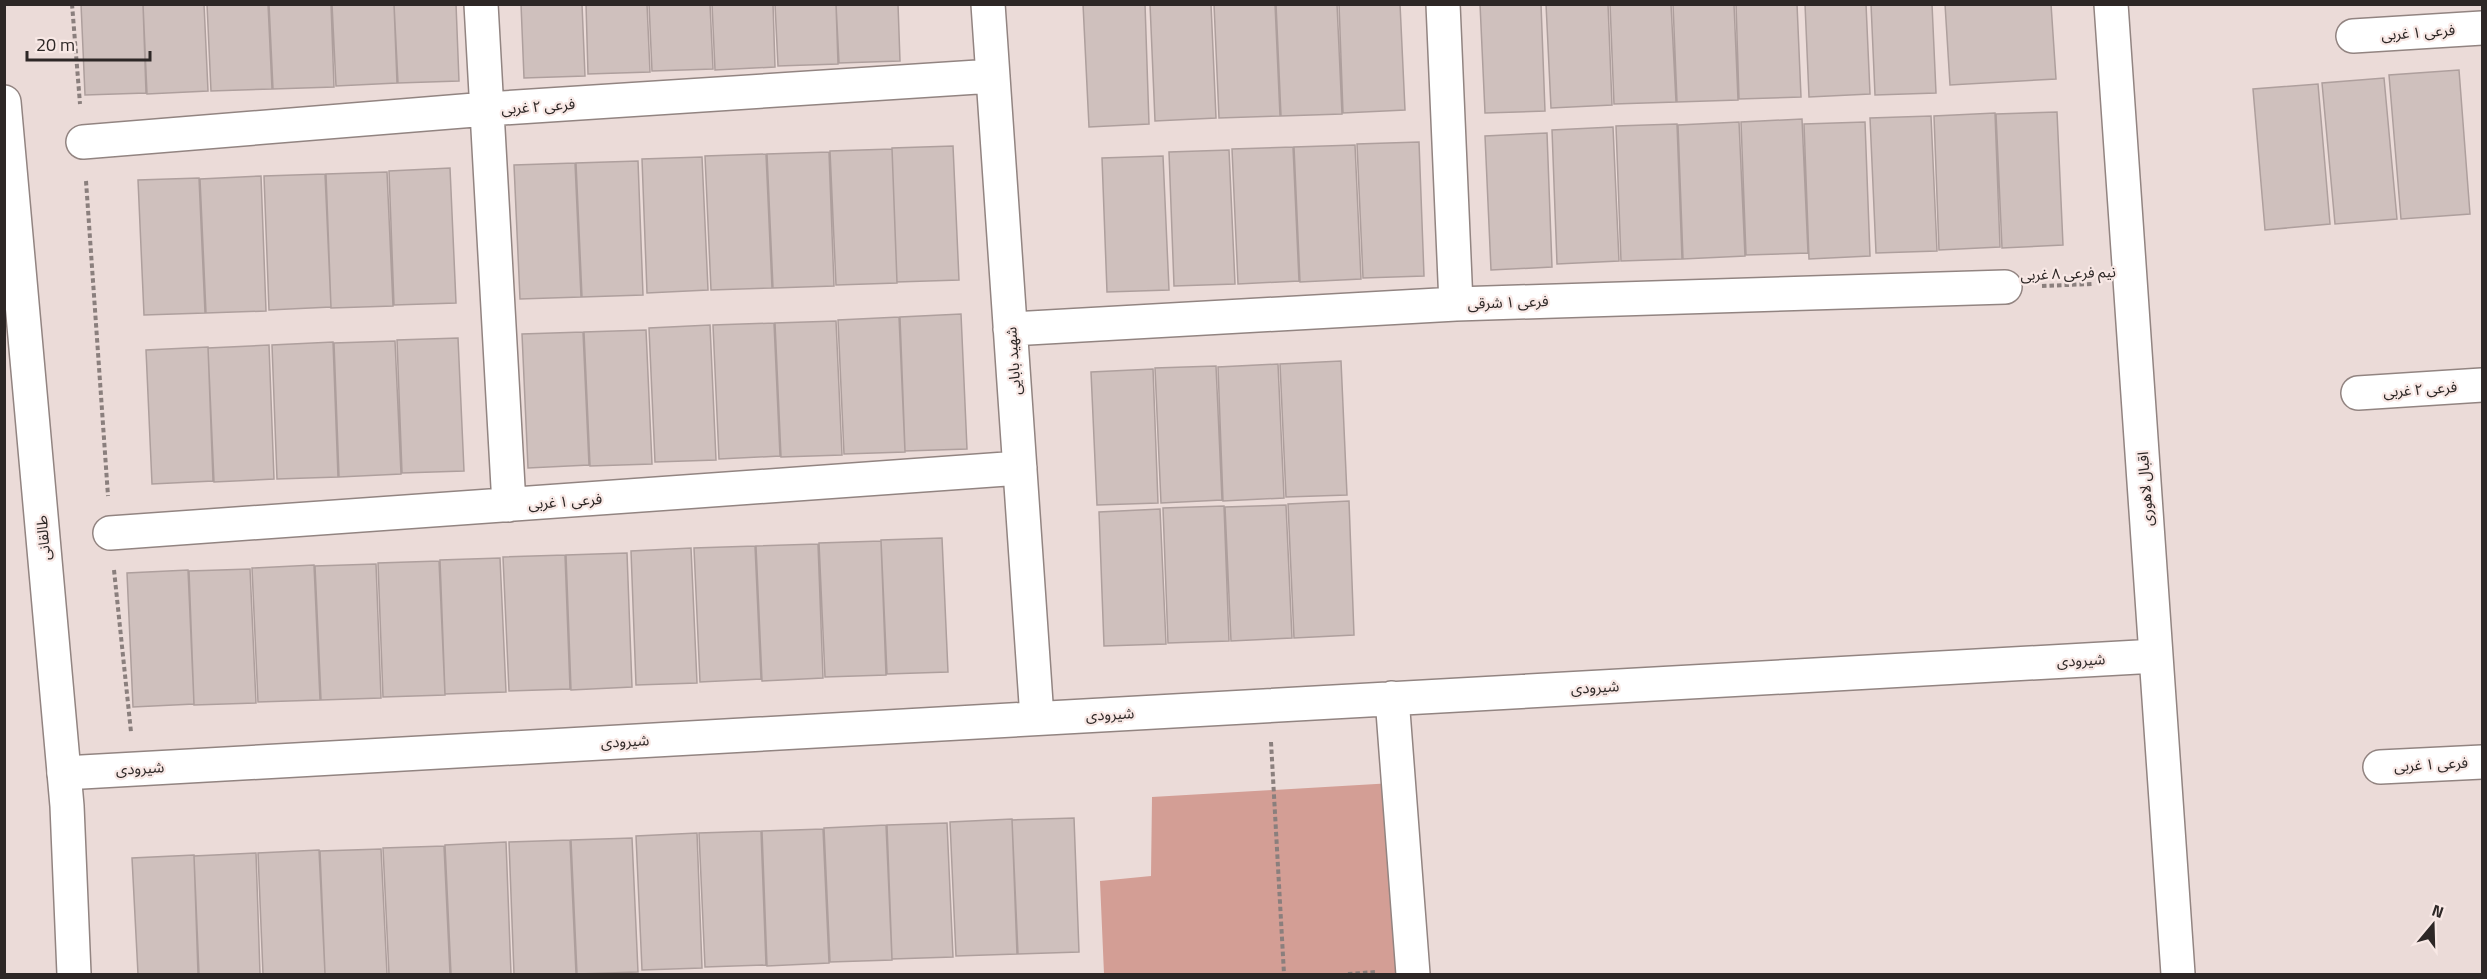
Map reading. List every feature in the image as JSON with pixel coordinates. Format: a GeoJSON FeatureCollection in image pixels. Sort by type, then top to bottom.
{"type":"FeatureCollection","features":[{"type":"Feature","properties":{"kind":"street"},"geometry":{"type":"LineString","coordinates":[[482,4],[509,505]]}},
{"type":"Feature","properties":{"kind":"street","name":"شهید بابایی"},"geometry":{"type":"LineString","coordinates":[[988,4],[1037,718]]}},
{"type":"Feature","properties":{"kind":"street"},"geometry":{"type":"LineString","coordinates":[[1443,4],[1456,304]]}},
{"type":"Feature","properties":{"kind":"street","name":"اقبال لاهوری"},"geometry":{"type":"LineString","coordinates":[[2111,4],[2178,975]]}},
{"type":"Feature","properties":{"kind":"street","name":"فرعی ۱ غربی"},"geometry":{"type":"LineString","coordinates":[[2353,36],[2482,28]]}},
{"type":"Feature","properties":{"kind":"street","name":"فرعی ۲ غربی"},"geometry":{"type":"LineString","coordinates":[[83,142],[487,109],[993,76]]}},
{"type":"Feature","properties":{"kind":"street","name":"طالقانی"},"geometry":{"type":"LineString","coordinates":[[4,102],[64,773],[74,975]]}},
{"type":"Feature","properties":{"kind":"street","name":"فرعی ۱ شرقی"},"geometry":{"type":"LineString","coordinates":[[1010,329],[1456,304],[2006,287]]}},
{"type":"Feature","properties":{"kind":"street","name":"فرعی ۲ غربی"},"geometry":{"type":"LineString","coordinates":[[2358,393],[2482,386]]}},
{"type":"Feature","properties":{"kind":"street","name":"فرعی ۱ غربی"},"geometry":{"type":"LineString","coordinates":[[110,533],[1020,468]]}},
{"type":"Feature","properties":{"kind":"street","name":"شیرودی"},"geometry":{"type":"LineString","coordinates":[[64,773],[2156,656]]}},
{"type":"Feature","properties":{"kind":"street"},"geometry":{"type":"LineString","coordinates":[[1392,698],[1413,975]]}},
{"type":"Feature","properties":{"kind":"street","name":"فرعی ۱ غربی"},"geometry":{"type":"LineString","coordinates":[[2380,767],[2482,762]]}},
{"type":"Feature","properties":{"kind":"path"},"geometry":{"type":"LineString","coordinates":[[72,4],[110,533],[134,769]]}},
{"type":"Feature","properties":{"kind":"path","name":"نیم فرعی ۸ غربی"},"geometry":{"type":"LineString","coordinates":[[2006,287],[2130,283]]}},
{"type":"Feature","properties":{"kind":"path"},"geometry":{"type":"LineString","coordinates":[[1269,705],[1284,975]]}},
{"type":"Feature","properties":{"kind":"shaded area"},"geometry":{"type":"Polygon","coordinates":[[[1393,783],[1407,974],[1104,974],[1100,881],[1151,876],[1152,797],[1393,783]]]}},
{"type":"Feature","properties":{"kind":"building"},"geometry":{"type":"Polygon","coordinates":[[[81,4],[143,4],[146,93],[85,95],[81,4]]]}},
{"type":"Feature","properties":{"kind":"building"},"geometry":{"type":"Polygon","coordinates":[[[143,4],[204,4],[208,91],[147,94],[143,4]]]}},
{"type":"Feature","properties":{"kind":"building"},"geometry":{"type":"Polygon","coordinates":[[[207,4],[268,4],[272,89],[211,91],[207,4]]]}},
{"type":"Feature","properties":{"kind":"building"},"geometry":{"type":"Polygon","coordinates":[[[269,4],[331,4],[334,87],[273,89],[269,4]]]}},
{"type":"Feature","properties":{"kind":"building"},"geometry":{"type":"Polygon","coordinates":[[[332,4],[394,4],[397,83],[336,86],[332,4]]]}},
{"type":"Feature","properties":{"kind":"building"},"geometry":{"type":"Polygon","coordinates":[[[394,4],[456,4],[459,81],[398,83],[394,4]]]}},
{"type":"Feature","properties":{"kind":"building"},"geometry":{"type":"Polygon","coordinates":[[[521,4],[582,4],[585,76],[524,78],[521,4]]]}},
{"type":"Feature","properties":{"kind":"building"},"geometry":{"type":"Polygon","coordinates":[[[586,4],[647,4],[650,72],[588,74],[586,4]]]}},
{"type":"Feature","properties":{"kind":"building"},"geometry":{"type":"Polygon","coordinates":[[[649,4],[710,4],[713,69],[652,71],[649,4]]]}},
{"type":"Feature","properties":{"kind":"building"},"geometry":{"type":"Polygon","coordinates":[[[712,4],[773,4],[775,67],[715,70],[712,4]]]}},
{"type":"Feature","properties":{"kind":"building"},"geometry":{"type":"Polygon","coordinates":[[[775,4],[836,4],[838,64],[778,66],[775,4]]]}},
{"type":"Feature","properties":{"kind":"building"},"geometry":{"type":"Polygon","coordinates":[[[836,4],[898,4],[900,61],[839,63],[836,4]]]}},
{"type":"Feature","properties":{"kind":"building"},"geometry":{"type":"Polygon","coordinates":[[[1083,4],[1145,4],[1149,124],[1089,127],[1083,4]]]}},
{"type":"Feature","properties":{"kind":"building"},"geometry":{"type":"Polygon","coordinates":[[[1150,4],[1211,4],[1216,118],[1155,121],[1150,4]]]}},
{"type":"Feature","properties":{"kind":"building"},"geometry":{"type":"Polygon","coordinates":[[[1214,4],[1275,4],[1280,116],[1219,118],[1214,4]]]}},
{"type":"Feature","properties":{"kind":"building"},"geometry":{"type":"Polygon","coordinates":[[[1276,4],[1337,4],[1342,114],[1281,116],[1276,4]]]}},
{"type":"Feature","properties":{"kind":"building"},"geometry":{"type":"Polygon","coordinates":[[[1339,4],[1400,4],[1405,110],[1343,113],[1339,4]]]}},
{"type":"Feature","properties":{"kind":"building"},"geometry":{"type":"Polygon","coordinates":[[[1480,4],[1541,4],[1545,111],[1485,113],[1480,4]]]}},
{"type":"Feature","properties":{"kind":"building"},"geometry":{"type":"Polygon","coordinates":[[[1546,4],[1608,4],[1612,105],[1551,108],[1546,4]]]}},
{"type":"Feature","properties":{"kind":"building"},"geometry":{"type":"Polygon","coordinates":[[[1610,4],[1671,4],[1676,102],[1614,104],[1610,4]]]}},
{"type":"Feature","properties":{"kind":"building"},"geometry":{"type":"Polygon","coordinates":[[[1673,4],[1734,4],[1738,100],[1677,102],[1673,4]]]}},
{"type":"Feature","properties":{"kind":"building"},"geometry":{"type":"Polygon","coordinates":[[[1736,4],[1797,4],[1801,97],[1739,99],[1736,4]]]}},
{"type":"Feature","properties":{"kind":"building"},"geometry":{"type":"Polygon","coordinates":[[[1805,4],[1866,4],[1870,94],[1809,97],[1805,4]]]}},
{"type":"Feature","properties":{"kind":"building"},"geometry":{"type":"Polygon","coordinates":[[[1871,4],[1932,4],[1936,93],[1875,95],[1871,4]]]}},
{"type":"Feature","properties":{"kind":"building"},"geometry":{"type":"Polygon","coordinates":[[[1945,4],[2051,4],[2056,79],[1950,85],[1945,4]]]}},
{"type":"Feature","properties":{"kind":"building"},"geometry":{"type":"Polygon","coordinates":[[[2459,70],[2470,214],[2401,219],[2389,75],[2459,70]]]}},
{"type":"Feature","properties":{"kind":"building"},"geometry":{"type":"Polygon","coordinates":[[[2384,78],[2397,219],[2335,224],[2322,83],[2384,78]]]}},
{"type":"Feature","properties":{"kind":"building"},"geometry":{"type":"Polygon","coordinates":[[[2318,84],[2330,224],[2265,230],[2253,89],[2318,84]]]}},
{"type":"Feature","properties":{"kind":"building"},"geometry":{"type":"Polygon","coordinates":[[[2057,112],[2063,245],[2002,248],[1996,114],[2057,112]]]}},
{"type":"Feature","properties":{"kind":"building"},"geometry":{"type":"Polygon","coordinates":[[[1995,113],[2000,247],[1939,250],[1934,116],[1995,113]]]}},
{"type":"Feature","properties":{"kind":"building"},"geometry":{"type":"Polygon","coordinates":[[[1931,116],[1937,251],[1876,253],[1870,118],[1931,116]]]}},
{"type":"Feature","properties":{"kind":"building"},"geometry":{"type":"Polygon","coordinates":[[[1802,119],[1808,253],[1746,255],[1741,122],[1802,119]]]}},
{"type":"Feature","properties":{"kind":"building"},"geometry":{"type":"Polygon","coordinates":[[[1739,122],[1745,256],[1683,259],[1678,125],[1739,122]]]}},
{"type":"Feature","properties":{"kind":"building"},"geometry":{"type":"Polygon","coordinates":[[[1865,122],[1870,256],[1809,259],[1804,124],[1865,122]]]}},
{"type":"Feature","properties":{"kind":"building"},"geometry":{"type":"Polygon","coordinates":[[[1677,124],[1682,259],[1621,261],[1616,126],[1677,124]]]}},
{"type":"Feature","properties":{"kind":"building"},"geometry":{"type":"Polygon","coordinates":[[[1613,127],[1619,261],[1557,264],[1552,130],[1613,127]]]}},
{"type":"Feature","properties":{"kind":"building"},"geometry":{"type":"Polygon","coordinates":[[[1547,133],[1552,267],[1491,270],[1485,136],[1547,133]]]}},
{"type":"Feature","properties":{"kind":"building"},"geometry":{"type":"Polygon","coordinates":[[[1419,142],[1424,276],[1363,278],[1357,144],[1419,142]]]}},
{"type":"Feature","properties":{"kind":"building"},"geometry":{"type":"Polygon","coordinates":[[[1355,145],[1361,279],[1300,282],[1294,147],[1355,145]]]}},
{"type":"Feature","properties":{"kind":"building"},"geometry":{"type":"Polygon","coordinates":[[[953,146],[959,280],[897,282],[892,148],[953,146]]]}},
{"type":"Feature","properties":{"kind":"building"},"geometry":{"type":"Polygon","coordinates":[[[1293,147],[1299,281],[1238,284],[1232,149],[1293,147]]]}},
{"type":"Feature","properties":{"kind":"building"},"geometry":{"type":"Polygon","coordinates":[[[892,149],[897,283],[836,285],[830,151],[892,149]]]}},
{"type":"Feature","properties":{"kind":"building"},"geometry":{"type":"Polygon","coordinates":[[[1229,150],[1235,284],[1174,286],[1169,152],[1229,150]]]}},
{"type":"Feature","properties":{"kind":"building"},"geometry":{"type":"Polygon","coordinates":[[[829,152],[834,286],[773,288],[767,154],[829,152]]]}},
{"type":"Feature","properties":{"kind":"building"},"geometry":{"type":"Polygon","coordinates":[[[766,154],[772,288],[711,290],[705,156],[766,154]]]}},
{"type":"Feature","properties":{"kind":"building"},"geometry":{"type":"Polygon","coordinates":[[[1163,156],[1169,290],[1107,292],[1102,158],[1163,156]]]}},
{"type":"Feature","properties":{"kind":"building"},"geometry":{"type":"Polygon","coordinates":[[[702,157],[708,290],[647,293],[642,159],[702,157]]]}},
{"type":"Feature","properties":{"kind":"building"},"geometry":{"type":"Polygon","coordinates":[[[638,161],[643,295],[582,297],[576,163],[638,161]]]}},
{"type":"Feature","properties":{"kind":"building"},"geometry":{"type":"Polygon","coordinates":[[[575,163],[581,297],[520,299],[514,165],[575,163]]]}},
{"type":"Feature","properties":{"kind":"building"},"geometry":{"type":"Polygon","coordinates":[[[450,168],[456,303],[394,305],[389,171],[450,168]]]}},
{"type":"Feature","properties":{"kind":"building"},"geometry":{"type":"Polygon","coordinates":[[[387,172],[393,306],[331,308],[326,174],[387,172]]]}},
{"type":"Feature","properties":{"kind":"building"},"geometry":{"type":"Polygon","coordinates":[[[325,174],[331,307],[269,310],[264,176],[325,174]]]}},
{"type":"Feature","properties":{"kind":"building"},"geometry":{"type":"Polygon","coordinates":[[[261,176],[266,311],[206,313],[200,179],[261,176]]]}},
{"type":"Feature","properties":{"kind":"building"},"geometry":{"type":"Polygon","coordinates":[[[199,178],[205,313],[144,315],[138,180],[199,178]]]}},
{"type":"Feature","properties":{"kind":"building"},"geometry":{"type":"Polygon","coordinates":[[[961,314],[967,449],[905,451],[900,317],[961,314]]]}},
{"type":"Feature","properties":{"kind":"building"},"geometry":{"type":"Polygon","coordinates":[[[899,317],[905,452],[844,454],[838,320],[899,317]]]}},
{"type":"Feature","properties":{"kind":"building"},"geometry":{"type":"Polygon","coordinates":[[[836,321],[842,455],[781,457],[775,323],[836,321]]]}},
{"type":"Feature","properties":{"kind":"building"},"geometry":{"type":"Polygon","coordinates":[[[774,323],[780,456],[719,459],[713,325],[774,323]]]}},
{"type":"Feature","properties":{"kind":"building"},"geometry":{"type":"Polygon","coordinates":[[[710,325],[716,460],[655,462],[649,328],[710,325]]]}},
{"type":"Feature","properties":{"kind":"building"},"geometry":{"type":"Polygon","coordinates":[[[646,330],[652,464],[590,466],[584,332],[646,330]]]}},
{"type":"Feature","properties":{"kind":"building"},"geometry":{"type":"Polygon","coordinates":[[[583,332],[589,465],[528,468],[522,334],[583,332]]]}},
{"type":"Feature","properties":{"kind":"building"},"geometry":{"type":"Polygon","coordinates":[[[458,338],[464,471],[402,473],[397,340],[458,338]]]}},
{"type":"Feature","properties":{"kind":"building"},"geometry":{"type":"Polygon","coordinates":[[[395,341],[401,474],[339,477],[334,343],[395,341]]]}},
{"type":"Feature","properties":{"kind":"building"},"geometry":{"type":"Polygon","coordinates":[[[333,342],[338,477],[277,479],[272,345],[333,342]]]}},
{"type":"Feature","properties":{"kind":"building"},"geometry":{"type":"Polygon","coordinates":[[[269,345],[274,479],[214,482],[208,348],[269,345]]]}},
{"type":"Feature","properties":{"kind":"building"},"geometry":{"type":"Polygon","coordinates":[[[208,347],[213,481],[152,484],[146,350],[208,347]]]}},
{"type":"Feature","properties":{"kind":"building"},"geometry":{"type":"Polygon","coordinates":[[[1341,361],[1347,495],[1286,497],[1280,364],[1341,361]]]}},
{"type":"Feature","properties":{"kind":"building"},"geometry":{"type":"Polygon","coordinates":[[[1278,364],[1284,498],[1223,501],[1218,367],[1278,364]]]}},
{"type":"Feature","properties":{"kind":"building"},"geometry":{"type":"Polygon","coordinates":[[[1216,366],[1222,500],[1161,503],[1155,368],[1216,366]]]}},
{"type":"Feature","properties":{"kind":"building"},"geometry":{"type":"Polygon","coordinates":[[[1153,369],[1158,503],[1097,505],[1091,372],[1153,369]]]}},
{"type":"Feature","properties":{"kind":"building"},"geometry":{"type":"Polygon","coordinates":[[[1349,501],[1354,635],[1294,638],[1288,504],[1349,501]]]}},
{"type":"Feature","properties":{"kind":"building"},"geometry":{"type":"Polygon","coordinates":[[[1286,505],[1292,638],[1231,641],[1225,507],[1286,505]]]}},
{"type":"Feature","properties":{"kind":"building"},"geometry":{"type":"Polygon","coordinates":[[[1224,506],[1229,641],[1168,643],[1163,508],[1224,506]]]}},
{"type":"Feature","properties":{"kind":"building"},"geometry":{"type":"Polygon","coordinates":[[[1160,509],[1166,644],[1104,646],[1099,512],[1160,509]]]}},
{"type":"Feature","properties":{"kind":"building"},"geometry":{"type":"Polygon","coordinates":[[[942,538],[948,672],[887,674],[881,540],[942,538]]]}},
{"type":"Feature","properties":{"kind":"building"},"geometry":{"type":"Polygon","coordinates":[[[881,541],[886,675],[825,677],[819,543],[881,541]]]}},
{"type":"Feature","properties":{"kind":"building"},"geometry":{"type":"Polygon","coordinates":[[[818,544],[823,678],[762,681],[756,546],[818,544]]]}},
{"type":"Feature","properties":{"kind":"building"},"geometry":{"type":"Polygon","coordinates":[[[755,546],[761,679],[700,682],[694,548],[755,546]]]}},
{"type":"Feature","properties":{"kind":"building"},"geometry":{"type":"Polygon","coordinates":[[[691,548],[697,683],[636,685],[631,551],[691,548]]]}},
{"type":"Feature","properties":{"kind":"building"},"geometry":{"type":"Polygon","coordinates":[[[627,553],[632,687],[571,690],[566,555],[627,553]]]}},
{"type":"Feature","properties":{"kind":"building"},"geometry":{"type":"Polygon","coordinates":[[[565,555],[570,689],[509,691],[503,557],[565,555]]]}},
{"type":"Feature","properties":{"kind":"building"},"geometry":{"type":"Polygon","coordinates":[[[500,558],[506,692],[445,694],[440,560],[500,558]]]}},
{"type":"Feature","properties":{"kind":"building"},"geometry":{"type":"Polygon","coordinates":[[[439,561],[445,695],[383,697],[378,563],[439,561]]]}},
{"type":"Feature","properties":{"kind":"building"},"geometry":{"type":"Polygon","coordinates":[[[376,564],[381,698],[321,700],[315,566],[376,564]]]}},
{"type":"Feature","properties":{"kind":"building"},"geometry":{"type":"Polygon","coordinates":[[[314,565],[320,700],[258,702],[252,568],[314,565]]]}},
{"type":"Feature","properties":{"kind":"building"},"geometry":{"type":"Polygon","coordinates":[[[250,569],[256,703],[194,705],[189,571],[250,569]]]}},
{"type":"Feature","properties":{"kind":"building"},"geometry":{"type":"Polygon","coordinates":[[[188,570],[194,704],[133,707],[127,573],[188,570]]]}},
{"type":"Feature","properties":{"kind":"building"},"geometry":{"type":"Polygon","coordinates":[[[1074,818],[1079,952],[1018,954],[1012,820],[1074,818]]]}},
{"type":"Feature","properties":{"kind":"building"},"geometry":{"type":"Polygon","coordinates":[[[1012,819],[1017,954],[956,956],[950,822],[1012,819]]]}},
{"type":"Feature","properties":{"kind":"building"},"geometry":{"type":"Polygon","coordinates":[[[947,823],[953,957],[892,959],[887,825],[947,823]]]}},
{"type":"Feature","properties":{"kind":"building"},"geometry":{"type":"Polygon","coordinates":[[[886,825],[892,960],[830,962],[824,828],[886,825]]]}},
{"type":"Feature","properties":{"kind":"building"},"geometry":{"type":"Polygon","coordinates":[[[823,829],[829,963],[767,966],[762,831],[823,829]]]}},
{"type":"Feature","properties":{"kind":"building"},"geometry":{"type":"Polygon","coordinates":[[[761,831],[766,965],[705,967],[699,833],[761,831]]]}},
{"type":"Feature","properties":{"kind":"building"},"geometry":{"type":"Polygon","coordinates":[[[697,833],[702,968],[642,970],[636,836],[697,833]]]}},
{"type":"Feature","properties":{"kind":"building"},"geometry":{"type":"Polygon","coordinates":[[[632,838],[638,972],[577,974],[571,840],[632,838]]]}},
{"type":"Feature","properties":{"kind":"building"},"geometry":{"type":"Polygon","coordinates":[[[570,840],[576,974],[514,974],[509,842],[570,840]]]}},
{"type":"Feature","properties":{"kind":"building"},"geometry":{"type":"Polygon","coordinates":[[[506,842],[511,974],[451,974],[445,845],[506,842]]]}},
{"type":"Feature","properties":{"kind":"building"},"geometry":{"type":"Polygon","coordinates":[[[444,846],[450,974],[389,974],[383,848],[444,846]]]}},
{"type":"Feature","properties":{"kind":"building"},"geometry":{"type":"Polygon","coordinates":[[[381,849],[387,974],[325,974],[320,851],[381,849]]]}},
{"type":"Feature","properties":{"kind":"building"},"geometry":{"type":"Polygon","coordinates":[[[319,850],[325,974],[263,974],[258,853],[319,850]]]}},
{"type":"Feature","properties":{"kind":"building"},"geometry":{"type":"Polygon","coordinates":[[[256,853],[260,974],[199,974],[194,856],[256,853]]]}},
{"type":"Feature","properties":{"kind":"building"},"geometry":{"type":"Polygon","coordinates":[[[194,855],[198,974],[138,974],[132,858],[194,855]]]}}]}
